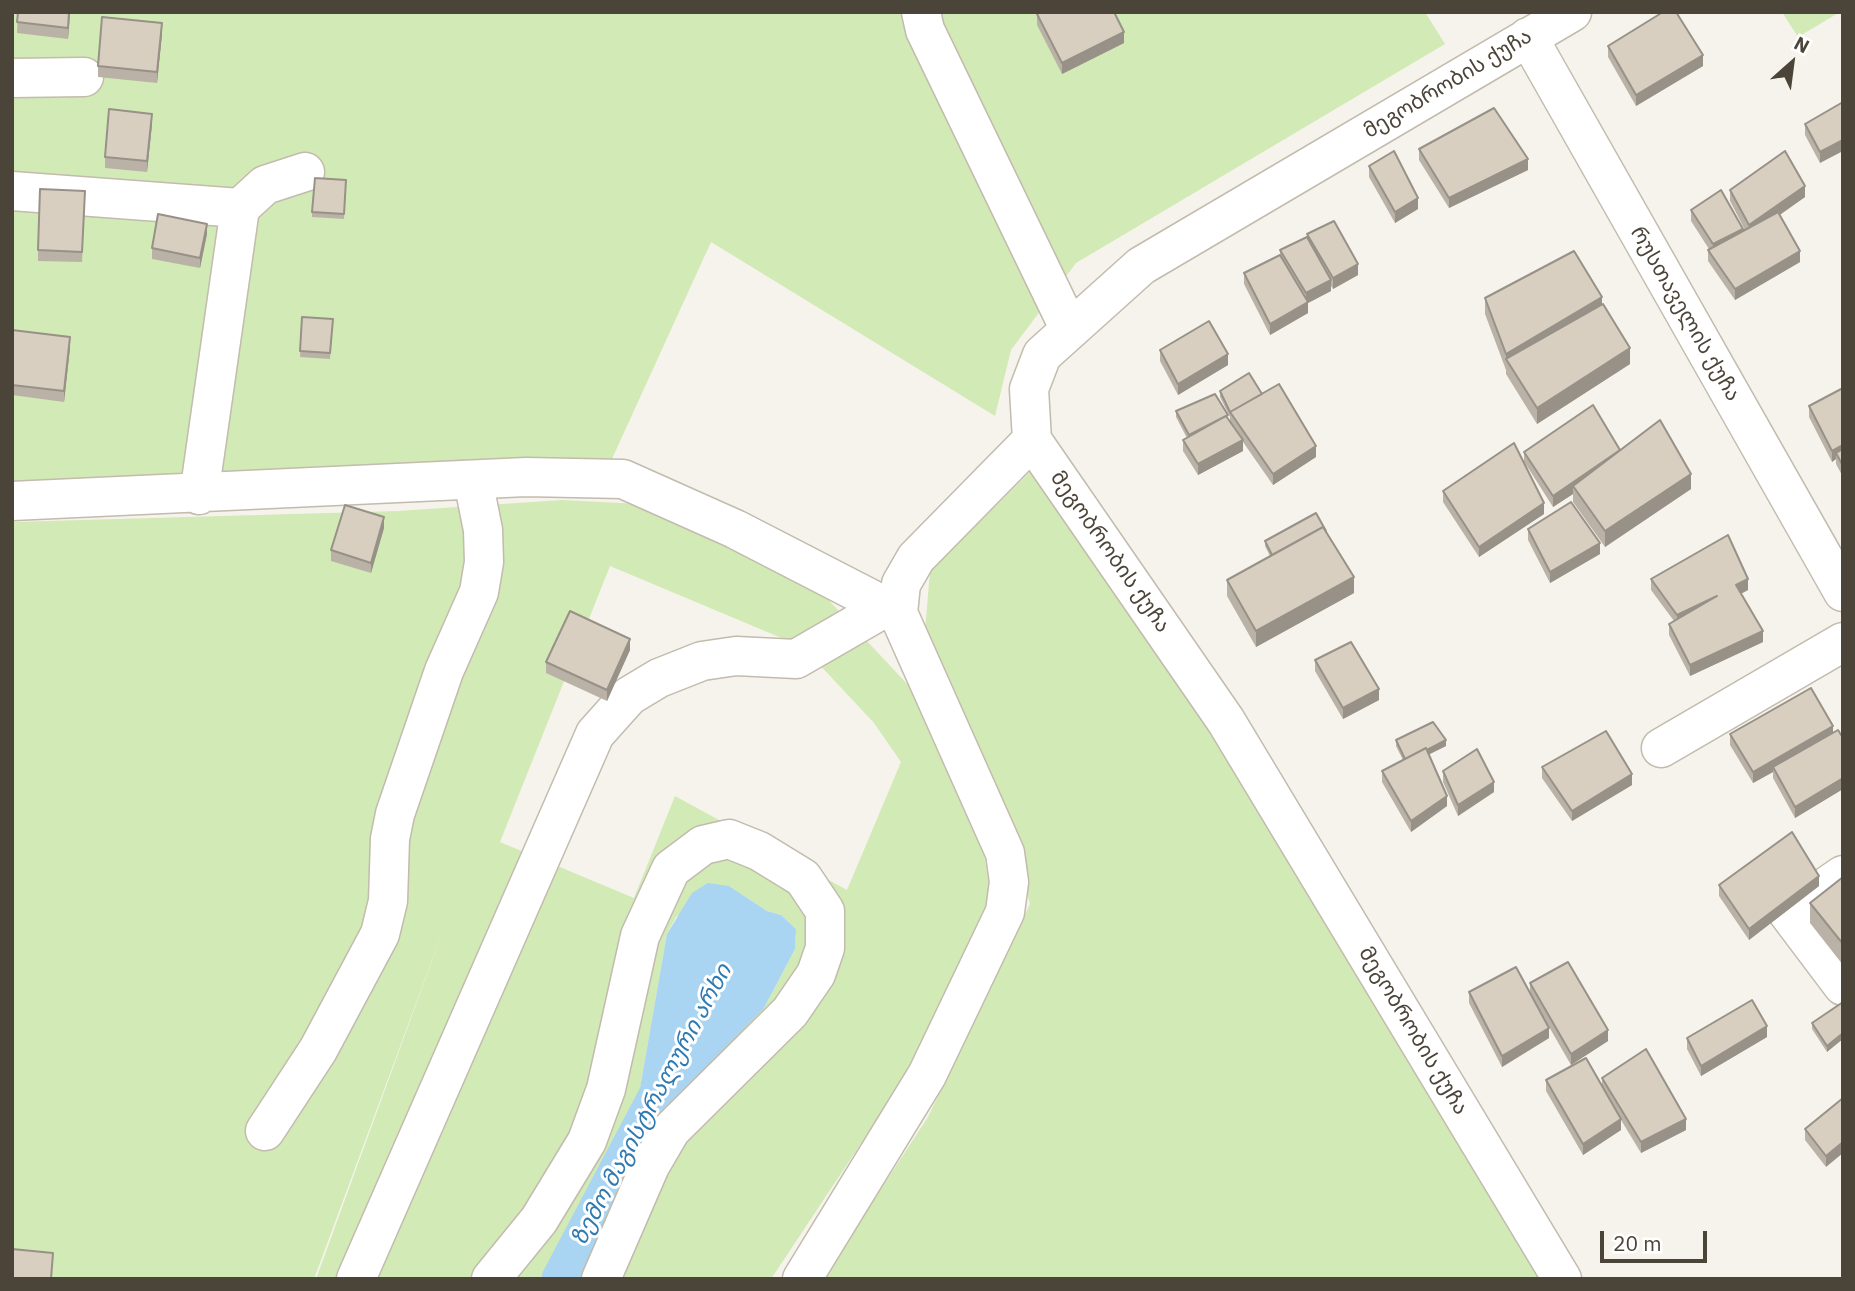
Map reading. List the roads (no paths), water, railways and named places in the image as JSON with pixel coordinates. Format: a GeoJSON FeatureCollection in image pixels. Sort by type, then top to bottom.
{"type":"FeatureCollection","features":[{"type":"Feature","properties":{"kind":"street"},"geometry":{"type":"LineString","coordinates":[[921,12],[925,30],[1070,330]]}},
{"type":"Feature","properties":{"kind":"street","name":"მეგობრობის ქუჩა"},"geometry":{"type":"LineString","coordinates":[[1562,1279],[1226,721],[1032,440],[1029,389],[1042,355],[1141,266],[1572,12]]}},
{"type":"Feature","properties":{"kind":"street","name":"რუსთაველის ქუჩა"},"geometry":{"type":"LineString","coordinates":[[1528,37],[1843,592]]}},
{"type":"Feature","properties":{"kind":"street"},"geometry":{"type":"LineString","coordinates":[[12,78],[84,77]]}},
{"type":"Feature","properties":{"kind":"street"},"geometry":{"type":"LineString","coordinates":[[199,495],[240,208],[265,185],[305,172]]}},
{"type":"Feature","properties":{"kind":"street"},"geometry":{"type":"LineString","coordinates":[[12,191],[240,208]]}},
{"type":"Feature","properties":{"kind":"street"},"geometry":{"type":"LineString","coordinates":[[356,1279],[594,734],[629,696],[659,677],[702,661],[736,656],[796,659],[892,610],[901,584],[916,558],[1032,440]]}},
{"type":"Feature","properties":{"kind":"street"},"geometry":{"type":"LineString","coordinates":[[12,501],[199,495],[473,480],[623,479],[735,529],[892,610],[1005,853],[1009,882],[1005,912],[927,1075],[802,1279]]}},
{"type":"Feature","properties":{"kind":"street"},"geometry":{"type":"LineString","coordinates":[[265,1131],[318,1050],[380,933],[387,901],[390,839],[395,814],[444,671],[479,592],[484,562],[483,530],[473,480]]}},
{"type":"Feature","properties":{"kind":"street"},"geometry":{"type":"LineString","coordinates":[[1661,748],[1843,642]]}},
{"type":"Feature","properties":{"kind":"street"},"geometry":{"type":"LineString","coordinates":[[491,1279],[539,1220],[587,1141],[606,1089],[640,936],[671,869],[704,845],[729,839],[759,851],[803,878],[825,911],[825,948],[816,974],[790,1012],[671,1130],[650,1166],[601,1279]]}},
{"type":"Feature","properties":{"kind":"street"},"geometry":{"type":"LineString","coordinates":[[1843,875],[1788,914],[1843,986]]}},
{"type":"Feature","properties":{"kind":"water"},"geometry":{"type":"Polygon","coordinates":[[[708,883],[729,886],[767,911],[781,915],[796,929],[795,949],[764,1008],[670,1104],[640,1088],[667,934],[692,893],[708,883]]]}},
{"type":"Feature","properties":{"kind":"waterway","name":"ზემო მაგისტრალური არხი"},"geometry":{"type":"LineString","coordinates":[[560,1279],[680,1052]]}}]}
